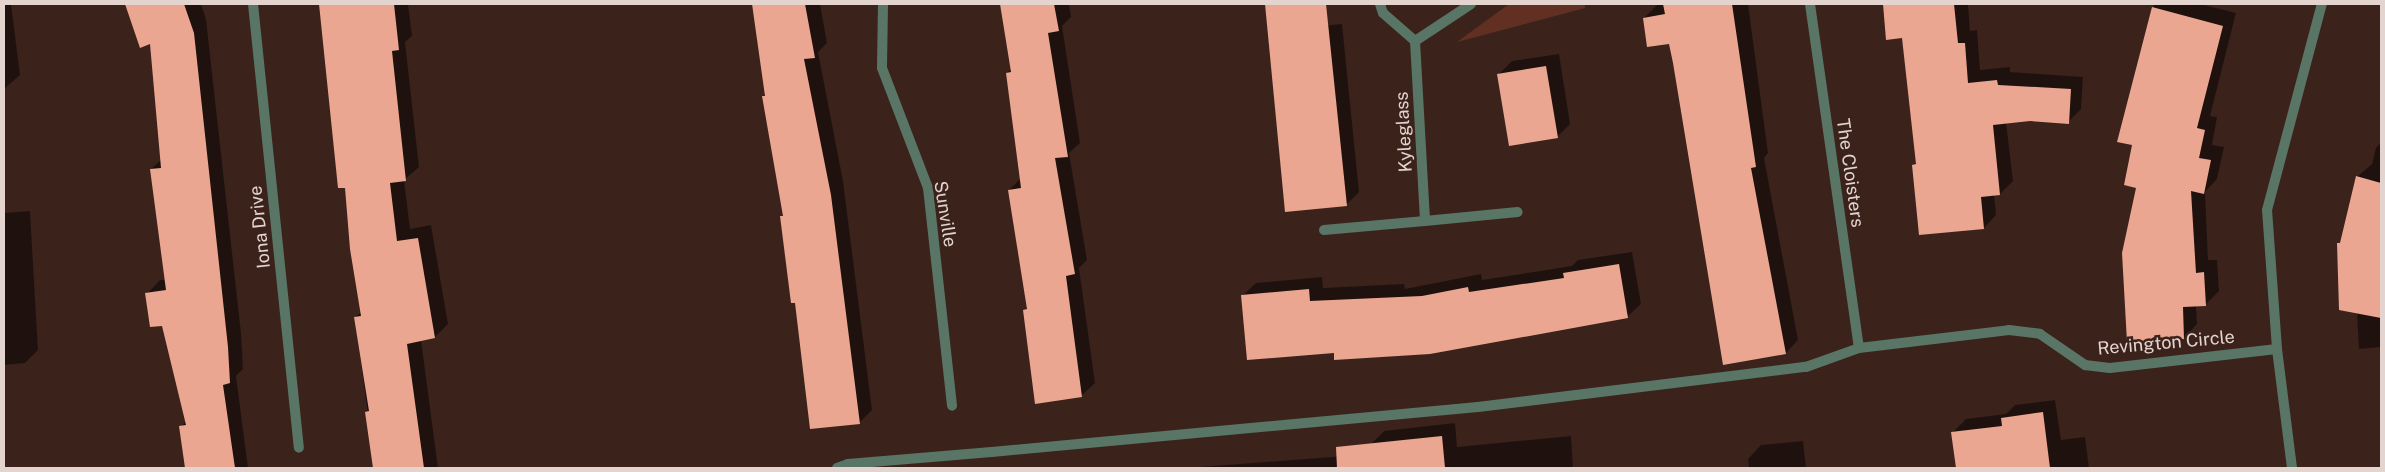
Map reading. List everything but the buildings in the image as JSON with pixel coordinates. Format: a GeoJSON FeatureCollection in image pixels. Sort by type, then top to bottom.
{"type":"FeatureCollection","features":[{"type":"Feature","properties":{"kind":"street","name":"Iona Drive"},"geometry":{"type":"LineString","coordinates":[[253,4],[299,448]]}},
{"type":"Feature","properties":{"kind":"street","name":"Sunville"},"geometry":{"type":"LineString","coordinates":[[882,4],[882,68],[928,188],[952,406]]}},
{"type":"Feature","properties":{"kind":"street"},"geometry":{"type":"LineString","coordinates":[[1380,4],[1383,13],[1415,41],[1471,4]]}},
{"type":"Feature","properties":{"kind":"street","name":"The Cloisters"},"geometry":{"type":"LineString","coordinates":[[1810,4],[1859,348]]}},
{"type":"Feature","properties":{"kind":"street"},"geometry":{"type":"LineString","coordinates":[[2292,468],[2277,349],[2266,210],[2322,4]]}},
{"type":"Feature","properties":{"kind":"street","name":"Kyleglass"},"geometry":{"type":"LineString","coordinates":[[1415,41],[1425,221]]}},
{"type":"Feature","properties":{"kind":"street"},"geometry":{"type":"LineString","coordinates":[[1324,230],[1518,212]]}},
{"type":"Feature","properties":{"kind":"street","name":"Revington Circle"},"geometry":{"type":"LineString","coordinates":[[837,468],[848,464],[1487,406],[1806,367],[1859,348],[2008,330],[2040,334],[2085,365],[2110,368],[2277,349]]}},
{"type":"Feature","properties":{"kind":"shaded area"},"geometry":{"type":"Polygon","coordinates":[[[1509,4],[1585,4],[1585,8],[1457,42],[1509,4]]]}}]}
